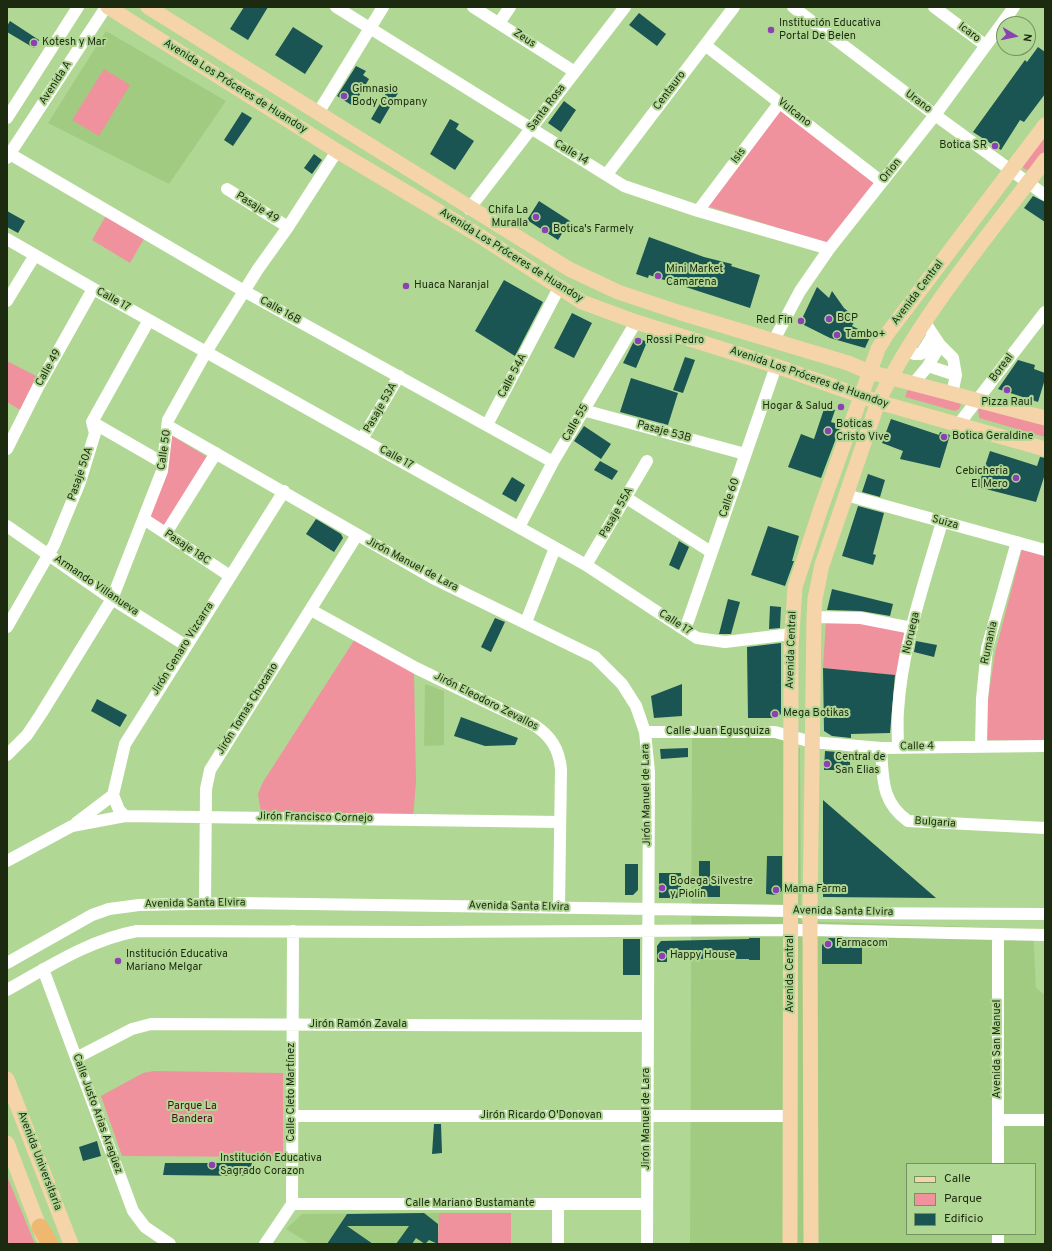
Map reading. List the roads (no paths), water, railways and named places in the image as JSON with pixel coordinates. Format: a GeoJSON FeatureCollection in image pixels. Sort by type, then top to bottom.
{"type":"FeatureCollection","features":[{"type":"Feature","properties":{"kind":"highway"},"geometry":{"type":"LineString","coordinates":[[40,1227],[50,1244]]}},
{"type":"Feature","properties":{"kind":"main road","name":"Avenida Los Próceres de Huandoy"},"geometry":{"type":"LineString","coordinates":[[107,7],[337,151],[480,236],[560,286],[582,302],[636,322],[776,366],[878,402],[1045,449]]}},
{"type":"Feature","properties":{"kind":"main road","name":"Avenida Los Próceres de Huandoy"},"geometry":{"type":"LineString","coordinates":[[148,7],[470,209],[569,269],[618,292],[681,313],[848,363],[869,372],[1045,418]]}},
{"type":"Feature","properties":{"kind":"main road","name":"Avenida Central"},"geometry":{"type":"LineString","coordinates":[[790,1244],[792,911],[791,736],[792,634],[796,587],[821,508],[862,396],[869,372],[887,334],[1045,125]]}},
{"type":"Feature","properties":{"kind":"main road","name":"Avenida Central"},"geometry":{"type":"LineString","coordinates":[[811,1244],[810,913],[814,617],[815,599],[822,565],[878,402],[890,377],[924,321],[1045,160]]}},
{"type":"Feature","properties":{"kind":"main road","name":"Avenida Universitaria"},"geometry":{"type":"LineString","coordinates":[[7,1079],[71,1244]]}},
{"type":"Feature","properties":{"kind":"main road","name":"Avenida Universitaria"},"geometry":{"type":"LineString","coordinates":[[7,1143],[40,1227],[45,1244]]}},
{"type":"Feature","properties":{"kind":"street","name":"Avenida A"},"geometry":{"type":"LineString","coordinates":[[7,118],[78,7]]}},
{"type":"Feature","properties":{"kind":"street","name":"Avenida A"},"geometry":{"type":"LineString","coordinates":[[8,156],[107,7]]}},
{"type":"Feature","properties":{"kind":"street","name":"Calle 14"},"geometry":{"type":"LineString","coordinates":[[336,7],[531,130],[624,186],[698,210],[829,249]]}},
{"type":"Feature","properties":{"kind":"street"},"geometry":{"type":"LineString","coordinates":[[318,113],[383,7]]}},
{"type":"Feature","properties":{"kind":"street","name":"Zeus"},"geometry":{"type":"LineString","coordinates":[[473,7],[575,72]]}},
{"type":"Feature","properties":{"kind":"street"},"geometry":{"type":"LineString","coordinates":[[499,23],[510,7]]}},
{"type":"Feature","properties":{"kind":"street","name":"Santa Rosa"},"geometry":{"type":"LineString","coordinates":[[470,209],[625,7]]}},
{"type":"Feature","properties":{"kind":"street","name":"Centauro"},"geometry":{"type":"LineString","coordinates":[[606,174],[734,7]]}},
{"type":"Feature","properties":{"kind":"street","name":"Urano"},"geometry":{"type":"LineString","coordinates":[[793,7],[935,115],[1045,195]]}},
{"type":"Feature","properties":{"kind":"street","name":"Icaro"},"geometry":{"type":"LineString","coordinates":[[934,7],[985,45]]}},
{"type":"Feature","properties":{"kind":"street","name":"Orion"},"geometry":{"type":"LineString","coordinates":[[774,340],[800,291],[829,249],[935,115],[1014,7]]}},
{"type":"Feature","properties":{"kind":"street","name":"Vulcano"},"geometry":{"type":"LineString","coordinates":[[705,45],[882,182]]}},
{"type":"Feature","properties":{"kind":"street","name":"Isis"},"geometry":{"type":"LineString","coordinates":[[698,210],[780,102]]}},
{"type":"Feature","properties":{"kind":"street","name":"Calle 50"},"geometry":{"type":"LineString","coordinates":[[7,755],[27,735],[38,719],[112,599],[162,471],[168,420],[206,352],[244,291],[288,227],[337,151]]}},
{"type":"Feature","properties":{"kind":"street","name":"Calle 16B"},"geometry":{"type":"LineString","coordinates":[[8,156],[244,291],[553,462]]}},
{"type":"Feature","properties":{"kind":"street","name":"Pasaje 49"},"geometry":{"type":"LineString","coordinates":[[227,189],[288,227]]}},
{"type":"Feature","properties":{"kind":"street","name":"Calle 17"},"geometry":{"type":"LineString","coordinates":[[7,239],[586,565],[697,638],[725,642],[792,634]]}},
{"type":"Feature","properties":{"kind":"street"},"geometry":{"type":"LineString","coordinates":[[7,301],[35,255]]}},
{"type":"Feature","properties":{"kind":"street","name":"Calle 54A"},"geometry":{"type":"LineString","coordinates":[[487,426],[560,286]]}},
{"type":"Feature","properties":{"kind":"street","name":"Calle 49"},"geometry":{"type":"LineString","coordinates":[[7,449],[38,387],[92,288]]}},
{"type":"Feature","properties":{"kind":"street","name":"Boreal"},"geometry":{"type":"LineString","coordinates":[[958,424],[1045,312]]}},
{"type":"Feature","properties":{"kind":"street"},"geometry":{"type":"LineString","coordinates":[[149,320],[92,422],[163,463]]}},
{"type":"Feature","properties":{"kind":"street"},"geometry":{"type":"LineString","coordinates":[[924,321],[937,340],[953,358],[956,375],[952,394]]}},
{"type":"Feature","properties":{"kind":"street","name":"Calle 55"},"geometry":{"type":"LineString","coordinates":[[519,527],[553,462],[636,322]]}},
{"type":"Feature","properties":{"kind":"street"},"geometry":{"type":"LineString","coordinates":[[906,351],[914,354],[922,354],[937,340]]}},
{"type":"Feature","properties":{"kind":"street"},"geometry":{"type":"LineString","coordinates":[[913,384],[928,366],[937,340]]}},
{"type":"Feature","properties":{"kind":"street","name":"Calle 60"},"geometry":{"type":"LineString","coordinates":[[685,630],[776,366]]}},
{"type":"Feature","properties":{"kind":"street"},"geometry":{"type":"LineString","coordinates":[[928,366],[956,375]]}},
{"type":"Feature","properties":{"kind":"street","name":"Pasaje 53A"},"geometry":{"type":"LineString","coordinates":[[362,439],[399,376]]}},
{"type":"Feature","properties":{"kind":"street","name":"Pasaje 53B"},"geometry":{"type":"LineString","coordinates":[[583,410],[745,454]]}},
{"type":"Feature","properties":{"kind":"street","name":"Pasaje 50A"},"geometry":{"type":"LineString","coordinates":[[7,625],[50,555],[80,482],[95,433],[92,422]]}},
{"type":"Feature","properties":{"kind":"street","name":"Jirón Manuel de Lara"},"geometry":{"type":"LineString","coordinates":[[168,426],[284,491],[433,578],[587,652],[604,665],[618,679],[629,694],[640,715],[645,732],[649,772],[647,1244]]}},
{"type":"Feature","properties":{"kind":"street"},"geometry":{"type":"LineString","coordinates":[[166,534],[216,452]]}},
{"type":"Feature","properties":{"kind":"street","name":"Pasaje 55A"},"geometry":{"type":"LineString","coordinates":[[586,565],[625,497],[648,461]]}},
{"type":"Feature","properties":{"kind":"street","name":"Jirón Genaro Vizcarra"},"geometry":{"type":"LineString","coordinates":[[113,795],[125,744],[185,646],[284,491]]}},
{"type":"Feature","properties":{"kind":"street","name":"Suiza"},"geometry":{"type":"LineString","coordinates":[[846,495],[1045,550]]}},
{"type":"Feature","properties":{"kind":"street"},"geometry":{"type":"LineString","coordinates":[[625,497],[711,552]]}},
{"type":"Feature","properties":{"kind":"street","name":"Pasaje 18C"},"geometry":{"type":"LineString","coordinates":[[144,519],[230,576]]}},
{"type":"Feature","properties":{"kind":"street","name":"Noruega"},"geometry":{"type":"LineString","coordinates":[[898,748],[898,712],[900,693],[912,628],[942,522]]}},
{"type":"Feature","properties":{"kind":"street","name":"Armando Villanueva"},"geometry":{"type":"LineString","coordinates":[[7,526],[112,599],[185,646]]}},
{"type":"Feature","properties":{"kind":"street","name":"Jirón Tomas Chocano"},"geometry":{"type":"LineString","coordinates":[[205,904],[206,789],[210,770],[357,535]]}},
{"type":"Feature","properties":{"kind":"street","name":"Rumania"},"geometry":{"type":"LineString","coordinates":[[981,746],[982,699],[987,648],[1017,542]]}},
{"type":"Feature","properties":{"kind":"street"},"geometry":{"type":"LineString","coordinates":[[526,622],[555,548]]}},
{"type":"Feature","properties":{"kind":"street","name":"Jirón Eleodoro Zevallos"},"geometry":{"type":"LineString","coordinates":[[311,610],[416,668],[534,725],[547,735],[557,750],[560,758],[559,907]]}},
{"type":"Feature","properties":{"kind":"street"},"geometry":{"type":"LineString","coordinates":[[814,617],[861,618],[912,628]]}},
{"type":"Feature","properties":{"kind":"street","name":"Calle Juan Egusquiza"},"geometry":{"type":"LineString","coordinates":[[645,732],[775,732],[791,736]]}},
{"type":"Feature","properties":{"kind":"street","name":"Calle 4"},"geometry":{"type":"LineString","coordinates":[[791,736],[812,742],[881,748],[1045,746]]}},
{"type":"Feature","properties":{"kind":"street","name":"Bulgaria"},"geometry":{"type":"LineString","coordinates":[[881,748],[883,785],[889,800],[897,813],[908,821],[1045,828]]}},
{"type":"Feature","properties":{"kind":"street"},"geometry":{"type":"LineString","coordinates":[[113,795],[119,810],[125,816]]}},
{"type":"Feature","properties":{"kind":"street","name":"Jirón Francisco Cornejo"},"geometry":{"type":"LineString","coordinates":[[7,860],[72,826],[113,795]]}},
{"type":"Feature","properties":{"kind":"street","name":"Jirón Francisco Cornejo"},"geometry":{"type":"LineString","coordinates":[[72,826],[125,816],[560,822]]}},
{"type":"Feature","properties":{"kind":"street","name":"Avenida Santa Elvira"},"geometry":{"type":"LineString","coordinates":[[7,963],[92,914],[109,909],[139,905],[205,904],[559,907],[792,911],[810,913],[1045,914]]}},
{"type":"Feature","properties":{"kind":"street","name":"Avenida Santa Elvira"},"geometry":{"type":"LineString","coordinates":[[7,990],[85,946],[113,936],[137,931],[810,930],[1045,935]]}},
{"type":"Feature","properties":{"kind":"street","name":"Calle Cleto Martínez"},"geometry":{"type":"LineString","coordinates":[[292,1204],[293,931]]}},
{"type":"Feature","properties":{"kind":"street","name":"Avenida San Manuel"},"geometry":{"type":"LineString","coordinates":[[998,934],[998,1163]]}},
{"type":"Feature","properties":{"kind":"street","name":"Calle Justo Arias Aragüez"},"geometry":{"type":"LineString","coordinates":[[43,969],[133,1211],[145,1227],[170,1244]]}},
{"type":"Feature","properties":{"kind":"street","name":"Jirón Ramón Zavala"},"geometry":{"type":"LineString","coordinates":[[76,1058],[142,1025],[293,1024],[648,1026]]}},
{"type":"Feature","properties":{"kind":"street","name":"Jirón Ricardo O'Donovan"},"geometry":{"type":"LineString","coordinates":[[292,1116],[790,1116]]}},
{"type":"Feature","properties":{"kind":"street"},"geometry":{"type":"LineString","coordinates":[[998,1120],[1045,1120]]}},
{"type":"Feature","properties":{"kind":"street"},"geometry":{"type":"LineString","coordinates":[[265,1244],[292,1204]]}},
{"type":"Feature","properties":{"kind":"street","name":"Calle Mariano Bustamante"},"geometry":{"type":"LineString","coordinates":[[292,1204],[647,1204]]}},
{"type":"Feature","properties":{"kind":"street"},"geometry":{"type":"LineString","coordinates":[[558,1204],[558,1244]]}},
{"type":"Feature","properties":{"kind":"place","name":"Institución Educativa Portal De Belen"},"geometry":{"type":"Point","coordinates":[771,30]}},
{"type":"Feature","properties":{"kind":"place","name":"Kotesh y Mar"},"geometry":{"type":"Point","coordinates":[34,43]}},
{"type":"Feature","properties":{"kind":"place","name":"Gimnasio Body Company"},"geometry":{"type":"Point","coordinates":[344,96]}},
{"type":"Feature","properties":{"kind":"place","name":"Botica SR"},"geometry":{"type":"Point","coordinates":[995,146]}},
{"type":"Feature","properties":{"kind":"place","name":"Chifa La Muralla"},"geometry":{"type":"Point","coordinates":[536,217]}},
{"type":"Feature","properties":{"kind":"place","name":"Botica's Farmely"},"geometry":{"type":"Point","coordinates":[545,230]}},
{"type":"Feature","properties":{"kind":"place","name":"Mini Market Camarena"},"geometry":{"type":"Point","coordinates":[658,276]}},
{"type":"Feature","properties":{"kind":"place","name":"Huaca Naranjal"},"geometry":{"type":"Point","coordinates":[406,286]}},
{"type":"Feature","properties":{"kind":"place","name":"BCP"},"geometry":{"type":"Point","coordinates":[829,319]}},
{"type":"Feature","properties":{"kind":"place","name":"Red Fin"},"geometry":{"type":"Point","coordinates":[801,321]}},
{"type":"Feature","properties":{"kind":"place","name":"Tambo+"},"geometry":{"type":"Point","coordinates":[837,335]}},
{"type":"Feature","properties":{"kind":"place","name":"Rossi Pedro"},"geometry":{"type":"Point","coordinates":[638,341]}},
{"type":"Feature","properties":{"kind":"place","name":"Pizza Raul"},"geometry":{"type":"Point","coordinates":[1007,390]}},
{"type":"Feature","properties":{"kind":"place","name":"Hogar & Salud"},"geometry":{"type":"Point","coordinates":[841,407]}},
{"type":"Feature","properties":{"kind":"place","name":"Boticas Cristo Vive"},"geometry":{"type":"Point","coordinates":[828,431]}},
{"type":"Feature","properties":{"kind":"place","name":"Botica Geraldine"},"geometry":{"type":"Point","coordinates":[944,437]}},
{"type":"Feature","properties":{"kind":"place","name":"Cebicheria El Mero"},"geometry":{"type":"Point","coordinates":[1016,478]}},
{"type":"Feature","properties":{"kind":"place","name":"Mega Botikas"},"geometry":{"type":"Point","coordinates":[775,714]}},
{"type":"Feature","properties":{"kind":"place","name":"Central de San Elias"},"geometry":{"type":"Point","coordinates":[827,764]}},
{"type":"Feature","properties":{"kind":"place","name":"Bodega Silvestre y Piolin"},"geometry":{"type":"Point","coordinates":[662,888]}},
{"type":"Feature","properties":{"kind":"place","name":"Mama Farma"},"geometry":{"type":"Point","coordinates":[776,890]}},
{"type":"Feature","properties":{"kind":"place","name":"Farmacom"},"geometry":{"type":"Point","coordinates":[828,944]}},
{"type":"Feature","properties":{"kind":"place","name":"Happy House"},"geometry":{"type":"Point","coordinates":[662,956]}},
{"type":"Feature","properties":{"kind":"place","name":"Institución Educativa Mariano Melgar"},"geometry":{"type":"Point","coordinates":[118,961]}},
{"type":"Feature","properties":{"kind":"place","name":"Institución Educativa Sagrado Corazon"},"geometry":{"type":"Point","coordinates":[212,1165]}},
{"type":"Feature","properties":{"kind":"park label","name":"Parque La Bandera"},"geometry":{"type":"Point","coordinates":[192,1113]}}]}
